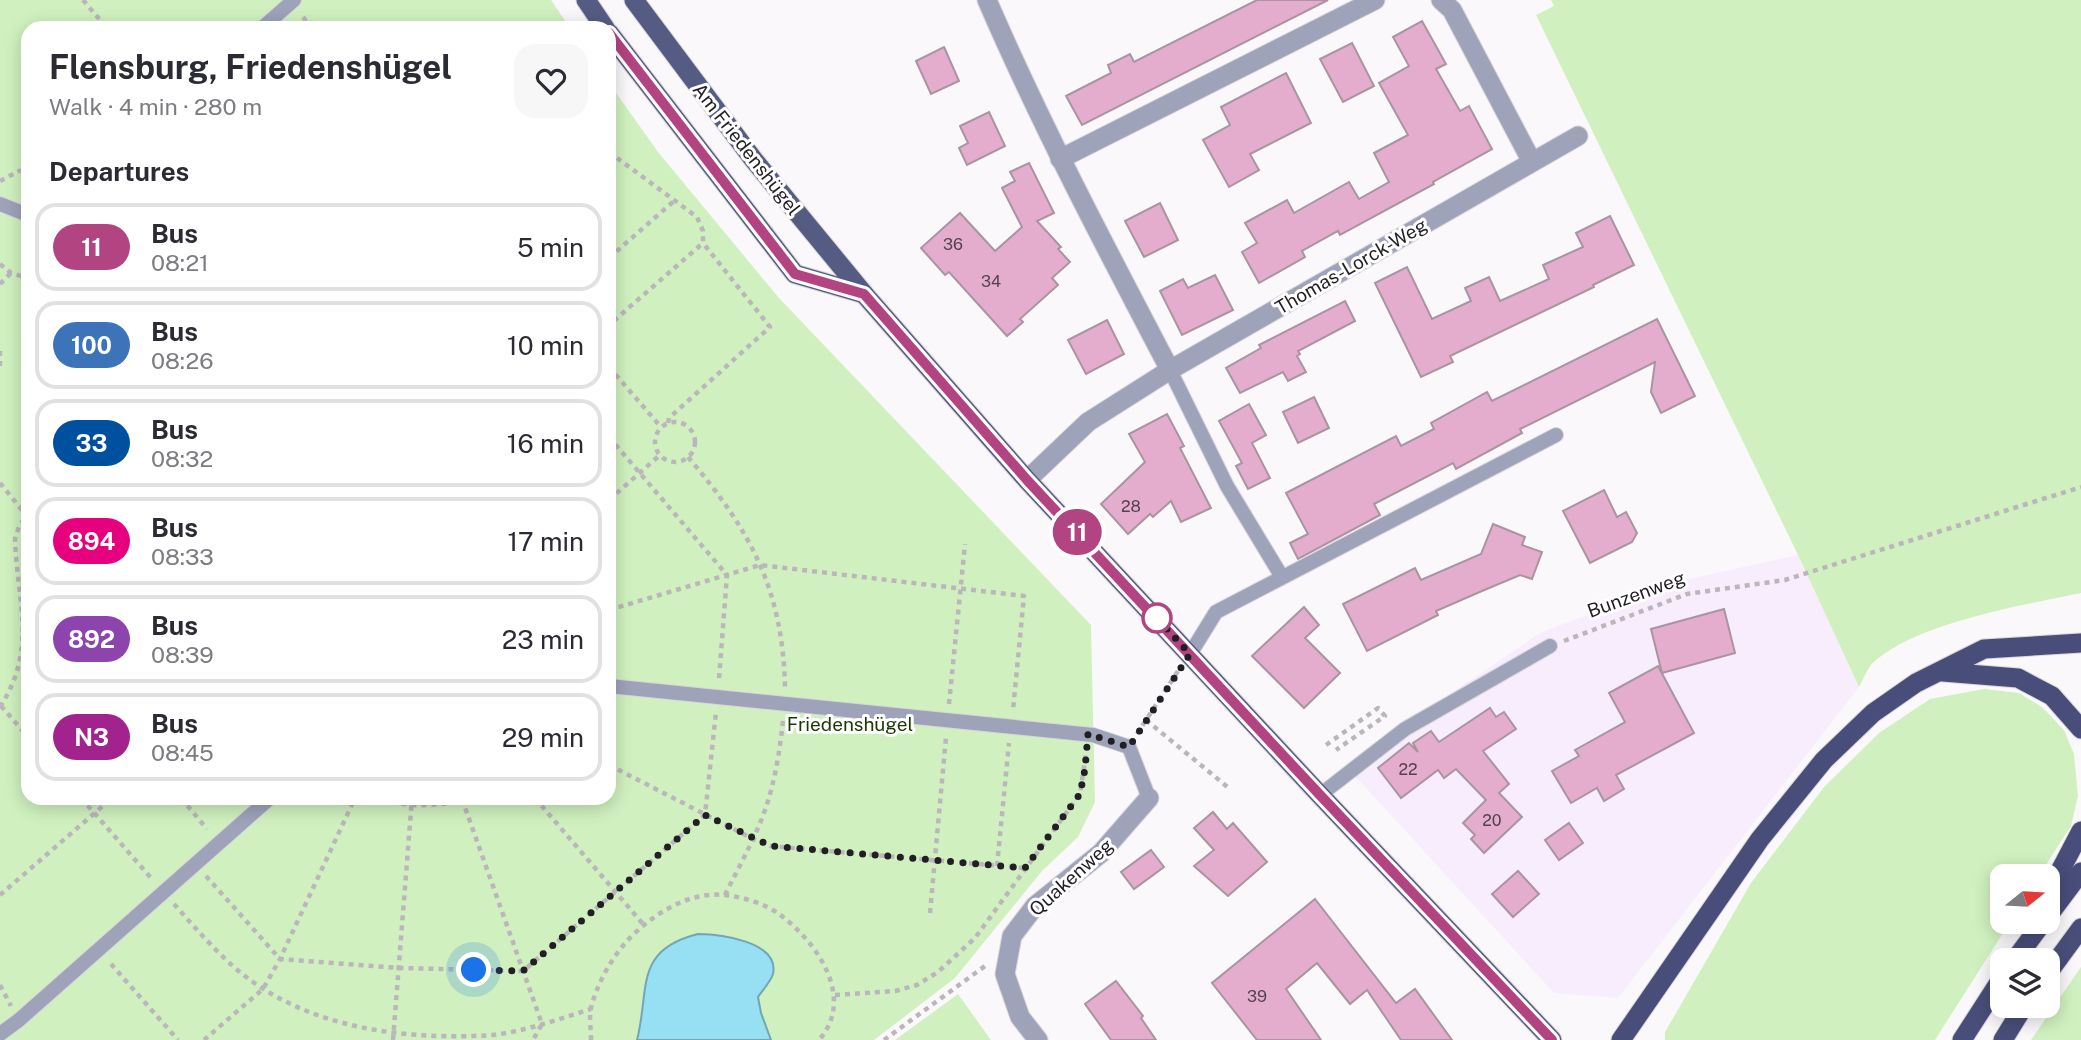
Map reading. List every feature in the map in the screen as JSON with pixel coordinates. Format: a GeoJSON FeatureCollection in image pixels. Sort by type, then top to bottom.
{"type":"FeatureCollection","features":[{"type":"Feature","properties":{"kind":"highway"},"geometry":{"type":"LineString","coordinates":[[1621,1040],[1760,839],[1824,760],[1873,713],[1916,683],[1984,649],[2081,643]]}},
{"type":"Feature","properties":{"kind":"highway"},"geometry":{"type":"LineString","coordinates":[[1942,671],[2018,678],[2052,696],[2081,729]]}},
{"type":"Feature","properties":{"kind":"highway"},"geometry":{"type":"LineString","coordinates":[[2060,871],[2081,831]]}},
{"type":"Feature","properties":{"kind":"highway"},"geometry":{"type":"LineString","coordinates":[[2060,900],[2081,872]]}},
{"type":"Feature","properties":{"kind":"highway"},"geometry":{"type":"LineString","coordinates":[[2060,957],[2081,928]]}},
{"type":"Feature","properties":{"kind":"highway"},"geometry":{"type":"LineString","coordinates":[[2023,948],[2034,934]]}},
{"type":"Feature","properties":{"kind":"highway"},"geometry":{"type":"LineString","coordinates":[[1962,1040],[1990,997]]}},
{"type":"Feature","properties":{"kind":"highway"},"geometry":{"type":"LineString","coordinates":[[2003,1040],[2017,1018]]}},
{"type":"Feature","properties":{"kind":"main road"},"geometry":{"type":"LineString","coordinates":[[586,0],[600,21]]}},
{"type":"Feature","properties":{"kind":"main road","name":"Am Friedenshügel"},"geometry":{"type":"LineString","coordinates":[[634,0],[753,159],[864,294],[1027,480],[1552,1040]]}},
{"type":"Feature","properties":{"kind":"main road","name":"Am Friedenshügel"},"geometry":{"type":"LineString","coordinates":[[616,42],[795,274],[864,294]]}},
{"type":"Feature","properties":{"kind":"street"},"geometry":{"type":"LineString","coordinates":[[987,0],[1060,159],[1170,370]]}},
{"type":"Feature","properties":{"kind":"street"},"geometry":{"type":"LineString","coordinates":[[1060,159],[1375,0]]}},
{"type":"Feature","properties":{"kind":"street"},"geometry":{"type":"LineString","coordinates":[[1441,0],[1452,10],[1532,162]]}},
{"type":"Feature","properties":{"kind":"street","name":"Thomas-Lorck-Weg"},"geometry":{"type":"LineString","coordinates":[[1027,480],[1088,422],[1170,370],[1578,136]]}},
{"type":"Feature","properties":{"kind":"street","name":"Quakenweg"},"geometry":{"type":"LineString","coordinates":[[1038,1040],[1020,1017],[1005,974],[1012,936],[1035,906],[1101,853],[1149,798]]}},
{"type":"Feature","properties":{"kind":"lane"},"geometry":{"type":"LineString","coordinates":[[270,21],[291,1]]}},
{"type":"Feature","properties":{"kind":"lane"},"geometry":{"type":"LineString","coordinates":[[0,204],[21,212]]}},
{"type":"Feature","properties":{"kind":"lane"},"geometry":{"type":"LineString","coordinates":[[1170,370],[1227,486],[1282,578]]}},
{"type":"Feature","properties":{"kind":"lane"},"geometry":{"type":"LineString","coordinates":[[1190,654],[1216,612],[1556,435]]}},
{"type":"Feature","properties":{"kind":"lane"},"geometry":{"type":"LineString","coordinates":[[1320,795],[1405,729],[1550,646]]}},
{"type":"Feature","properties":{"kind":"lane"},"geometry":{"type":"LineString","coordinates":[[616,687],[1088,734],[1129,747],[1149,798]]}},
{"type":"Feature","properties":{"kind":"lane"},"geometry":{"type":"LineString","coordinates":[[0,1034],[262,805]]}},
{"type":"Feature","properties":{"kind":"path"},"geometry":{"type":"LineString","coordinates":[[83,0],[101,21]]}},
{"type":"Feature","properties":{"kind":"path"},"geometry":{"type":"LineString","coordinates":[[616,157],[697,217],[703,231],[703,243],[770,327],[668,418],[668,423]]}},
{"type":"Feature","properties":{"kind":"path"},"geometry":{"type":"LineString","coordinates":[[0,181],[21,171]]}},
{"type":"Feature","properties":{"kind":"path"},"geometry":{"type":"LineString","coordinates":[[616,252],[674,201]]}},
{"type":"Feature","properties":{"kind":"path"},"geometry":{"type":"LineString","coordinates":[[616,319],[703,243]]}},
{"type":"Feature","properties":{"kind":"path"},"geometry":{"type":"LineString","coordinates":[[0,264],[10,273],[21,276]]}},
{"type":"Feature","properties":{"kind":"path"},"geometry":{"type":"LineString","coordinates":[[0,284],[10,273]]}},
{"type":"Feature","properties":{"kind":"path"},"geometry":{"type":"LineString","coordinates":[[0,351],[0,366]]}},
{"type":"Feature","properties":{"kind":"path"},"geometry":{"type":"LineString","coordinates":[[616,375],[662,427]]}},
{"type":"Feature","properties":{"kind":"path"},"geometry":{"type":"LineString","coordinates":[[668,423],[684,424],[694,435],[695,443],[688,457],[674,462],[660,455],[655,441],[662,427],[668,423]]}},
{"type":"Feature","properties":{"kind":"path"},"geometry":{"type":"LineString","coordinates":[[195,864],[280,958],[400,968],[523,971],[705,815],[718,697],[727,575],[616,444]]}},
{"type":"Feature","properties":{"kind":"path"},"geometry":{"type":"LineString","coordinates":[[616,494],[660,455]]}},
{"type":"Feature","properties":{"kind":"path"},"geometry":{"type":"LineString","coordinates":[[688,457],[730,510],[761,565],[773,597],[784,648],[785,704],[779,758],[768,802],[724,895]]}},
{"type":"Feature","properties":{"kind":"path"},"geometry":{"type":"LineString","coordinates":[[0,483],[21,507]]}},
{"type":"Feature","properties":{"kind":"path","name":"Bunzenweg"},"geometry":{"type":"LineString","coordinates":[[1550,646],[1687,594],[1785,580],[2081,487]]}},
{"type":"Feature","properties":{"kind":"path"},"geometry":{"type":"LineString","coordinates":[[21,526],[15,539],[21,595]]}},
{"type":"Feature","properties":{"kind":"path"},"geometry":{"type":"LineString","coordinates":[[616,608],[761,565],[1024,596],[997,866]]}},
{"type":"Feature","properties":{"kind":"path"},"geometry":{"type":"LineString","coordinates":[[1129,747],[1190,654]]}},
{"type":"Feature","properties":{"kind":"path"},"geometry":{"type":"LineString","coordinates":[[21,662],[15,682],[0,706],[21,729]]}},
{"type":"Feature","properties":{"kind":"path"},"geometry":{"type":"LineString","coordinates":[[1326,745],[1378,708],[1385,716],[1336,750]]}},
{"type":"Feature","properties":{"kind":"path"},"geometry":{"type":"LineString","coordinates":[[1146,720],[1230,789]]}},
{"type":"Feature","properties":{"kind":"path"},"geometry":{"type":"LineString","coordinates":[[835,995],[895,991],[917,985],[938,972],[975,938],[1080,794],[1088,734]]}},
{"type":"Feature","properties":{"kind":"path"},"geometry":{"type":"LineString","coordinates":[[616,769],[752,839],[771,846],[1025,868]]}},
{"type":"Feature","properties":{"kind":"path"},"geometry":{"type":"LineString","coordinates":[[87,805],[212,948],[263,989],[308,1013],[394,1038],[407,1039],[494,1035],[591,1010]]}},
{"type":"Feature","properties":{"kind":"path"},"geometry":{"type":"LineString","coordinates":[[0,895],[104,805]]}},
{"type":"Feature","properties":{"kind":"path"},"geometry":{"type":"LineString","coordinates":[[187,805],[219,843]]}},
{"type":"Feature","properties":{"kind":"path"},"geometry":{"type":"LineString","coordinates":[[204,1040],[263,989],[352,805]]}},
{"type":"Feature","properties":{"kind":"path"},"geometry":{"type":"LineString","coordinates":[[394,1038],[411,805],[439,805]]}},
{"type":"Feature","properties":{"kind":"path"},"geometry":{"type":"LineString","coordinates":[[466,805],[542,1024],[533,1040]]}},
{"type":"Feature","properties":{"kind":"path"},"geometry":{"type":"LineString","coordinates":[[541,805],[643,924]]}},
{"type":"Feature","properties":{"kind":"path"},"geometry":{"type":"LineString","coordinates":[[591,1040],[591,1010],[603,976],[618,951],[643,924],[691,899],[724,895],[760,903],[783,916],[802,934],[817,955],[830,977],[835,995],[834,1014],[819,1040]]}},
{"type":"Feature","properties":{"kind":"path"},"geometry":{"type":"LineString","coordinates":[[99,950],[178,1040]]}},
{"type":"Feature","properties":{"kind":"path"},"geometry":{"type":"LineString","coordinates":[[884,1040],[986,966],[1007,962]]}},
{"type":"Feature","properties":{"kind":"shaded area"},"geometry":{"type":"Polygon","coordinates":[[[1798,555],[1859,687],[1618,998],[1554,993],[1345,765],[1540,633],[1671,583],[1798,555]]]}},
{"type":"Feature","properties":{"kind":"green space","name":"Friedenshügel"},"geometry":{"type":"Polygon","coordinates":[[[0,0],[551,0],[565,21],[21,21],[21,805],[616,805],[616,93],[658,152],[779,298],[1091,625],[1095,802],[1078,837],[1042,871],[955,978],[874,1040],[0,1040],[0,0]]]}},
{"type":"Feature","properties":{"kind":"green space"},"geometry":{"type":"Polygon","coordinates":[[[1551,0],[2081,0],[2081,593],[1974,617],[1919,635],[1876,660],[1859,687],[1798,555],[1536,15],[1554,6],[1551,0]]]}},
{"type":"Feature","properties":{"kind":"green space"},"geometry":{"type":"Polygon","coordinates":[[[1984,689],[2019,693],[2042,707],[2064,730],[2074,754],[2078,796],[2071,826],[2046,864],[1990,864],[1990,934],[2002,934],[1993,948],[1990,948],[1990,953],[1935,1040],[1665,1040],[1665,1032],[1751,883],[1824,787],[1879,733],[1930,699],[1984,689]]]}},
{"type":"Feature","properties":{"kind":"green space"},"geometry":{"type":"Polygon","coordinates":[[[2081,967],[2081,1040],[2031,1040],[2046,1018],[2060,1018],[2060,998],[2081,967]]]}},
{"type":"Feature","properties":{"kind":"green space"},"geometry":{"type":"Polygon","coordinates":[[[958,994],[991,1040],[895,1040],[958,994]]]}},
{"type":"Feature","properties":{"kind":"water"},"geometry":{"type":"Polygon","coordinates":[[[698,934],[746,942],[767,954],[773,963],[773,974],[758,997],[771,1040],[637,1040],[648,974],[654,961],[663,950],[677,941],[698,934]]]}},
{"type":"Feature","properties":{"kind":"building"},"geometry":{"type":"Polygon","coordinates":[[[1257,0],[1328,0],[1082,125],[1066,96],[1111,73],[1108,65],[1130,54],[1134,62],[1257,0]]]}},
{"type":"Feature","properties":{"kind":"building"},"geometry":{"type":"Polygon","coordinates":[[[1422,21],[1446,64],[1436,69],[1460,111],[1469,106],[1492,149],[1340,235],[1338,231],[1302,251],[1305,257],[1259,283],[1242,252],[1257,243],[1245,223],[1287,200],[1294,213],[1349,182],[1359,199],[1389,182],[1374,153],[1408,135],[1379,83],[1409,66],[1393,37],[1422,21]]]}},
{"type":"Feature","properties":{"kind":"building"},"geometry":{"type":"Polygon","coordinates":[[[1352,43],[1374,86],[1343,102],[1320,59],[1352,43]]]}},
{"type":"Feature","properties":{"kind":"building"},"geometry":{"type":"Polygon","coordinates":[[[944,47],[959,81],[931,94],[916,61],[944,47]]]}},
{"type":"Feature","properties":{"kind":"building"},"geometry":{"type":"Polygon","coordinates":[[[1286,73],[1311,123],[1250,154],[1259,170],[1229,187],[1203,140],[1230,125],[1221,107],[1286,73]]]}},
{"type":"Feature","properties":{"kind":"building"},"geometry":{"type":"Polygon","coordinates":[[[989,112],[1005,146],[967,165],[959,148],[968,143],[960,126],[989,112]]]}},
{"type":"Feature","properties":{"kind":"building"},"geometry":{"type":"Polygon","coordinates":[[[1029,163],[1054,213],[1037,221],[1061,247],[1058,249],[1070,262],[1052,278],[1058,285],[1020,319],[1023,322],[1007,336],[949,272],[945,275],[921,248],[960,213],[995,251],[1022,227],[1002,188],[1015,181],[1010,172],[1029,163]]]}},
{"type":"Feature","properties":{"kind":"building"},"geometry":{"type":"Polygon","coordinates":[[[1160,203],[1178,240],[1144,257],[1125,221],[1160,203]]]}},
{"type":"Feature","properties":{"kind":"building"},"geometry":{"type":"Polygon","coordinates":[[[1610,216],[1634,265],[1450,356],[1453,362],[1421,377],[1375,283],[1407,267],[1432,319],[1471,301],[1465,288],[1489,277],[1500,301],[1549,279],[1543,265],[1583,247],[1576,233],[1610,216]]]}},
{"type":"Feature","properties":{"kind":"building"},"geometry":{"type":"Polygon","coordinates":[[[1215,275],[1233,310],[1182,335],[1160,291],[1183,279],[1188,288],[1215,275]]]}},
{"type":"Feature","properties":{"kind":"building"},"geometry":{"type":"Polygon","coordinates":[[[1345,301],[1355,321],[1298,351],[1300,354],[1297,356],[1306,372],[1288,381],[1283,372],[1240,393],[1226,368],[1261,348],[1259,345],[1345,301]]]}},
{"type":"Feature","properties":{"kind":"building"},"geometry":{"type":"Polygon","coordinates":[[[1657,319],[1695,396],[1661,413],[1651,392],[1655,362],[1520,429],[1522,433],[1456,469],[1453,463],[1374,504],[1380,515],[1298,559],[1290,543],[1308,534],[1286,493],[1396,436],[1401,446],[1434,429],[1431,423],[1487,392],[1492,401],[1657,319]]]}},
{"type":"Feature","properties":{"kind":"building"},"geometry":{"type":"Polygon","coordinates":[[[1107,320],[1124,354],[1086,374],[1068,340],[1107,320]]]}},
{"type":"Feature","properties":{"kind":"building"},"geometry":{"type":"Polygon","coordinates":[[[1314,397],[1329,428],[1298,443],[1283,412],[1314,397]]]}},
{"type":"Feature","properties":{"kind":"building"},"geometry":{"type":"Polygon","coordinates":[[[1249,404],[1266,435],[1252,443],[1270,478],[1248,489],[1236,466],[1242,463],[1219,421],[1249,404]]]}},
{"type":"Feature","properties":{"kind":"building"},"geometry":{"type":"Polygon","coordinates":[[[1167,414],[1184,446],[1180,448],[1211,508],[1181,522],[1171,501],[1153,517],[1150,514],[1128,534],[1101,504],[1145,462],[1129,434],[1167,414]]]}},
{"type":"Feature","properties":{"kind":"building"},"geometry":{"type":"Polygon","coordinates":[[[1604,490],[1617,517],[1626,512],[1637,533],[1632,542],[1590,563],[1563,511],[1604,490]]]}},
{"type":"Feature","properties":{"kind":"building"},"geometry":{"type":"Polygon","coordinates":[[[1493,524],[1525,537],[1522,545],[1542,552],[1532,579],[1520,575],[1436,611],[1438,615],[1367,651],[1343,604],[1415,568],[1421,580],[1481,554],[1493,524]]]}},
{"type":"Feature","properties":{"kind":"building"},"geometry":{"type":"Polygon","coordinates":[[[1304,607],[1319,625],[1305,638],[1340,673],[1304,708],[1252,656],[1304,607]]]}},
{"type":"Feature","properties":{"kind":"building"},"geometry":{"type":"Polygon","coordinates":[[[1724,609],[1735,653],[1662,673],[1651,629],[1724,609]]]}},
{"type":"Feature","properties":{"kind":"building"},"geometry":{"type":"Polygon","coordinates":[[[1658,666],[1694,733],[1616,775],[1624,789],[1604,801],[1597,788],[1571,803],[1552,771],[1579,756],[1575,750],[1625,722],[1609,693],[1658,666]]]}},
{"type":"Feature","properties":{"kind":"building"},"geometry":{"type":"Polygon","coordinates":[[[1490,708],[1496,717],[1504,712],[1516,729],[1483,751],[1509,784],[1499,793],[1522,817],[1484,853],[1471,839],[1475,835],[1463,823],[1486,800],[1456,769],[1444,778],[1438,770],[1401,798],[1378,768],[1409,743],[1418,752],[1413,743],[1431,731],[1439,742],[1490,708]]]}},
{"type":"Feature","properties":{"kind":"building"},"geometry":{"type":"Polygon","coordinates":[[[1213,812],[1227,829],[1233,823],[1267,862],[1228,896],[1194,866],[1214,850],[1194,828],[1213,812]]]}},
{"type":"Feature","properties":{"kind":"building"},"geometry":{"type":"Polygon","coordinates":[[[1569,823],[1583,843],[1559,860],[1545,840],[1569,823]]]}},
{"type":"Feature","properties":{"kind":"building"},"geometry":{"type":"Polygon","coordinates":[[[1151,850],[1164,867],[1134,889],[1121,872],[1151,850]]]}},
{"type":"Feature","properties":{"kind":"building"},"geometry":{"type":"Polygon","coordinates":[[[1518,871],[1539,894],[1513,917],[1492,894],[1518,871]]]}},
{"type":"Feature","properties":{"kind":"building"},"geometry":{"type":"Polygon","coordinates":[[[1315,899],[1396,1003],[1415,989],[1452,1040],[1401,1040],[1367,990],[1350,1004],[1317,963],[1286,989],[1321,1040],[1257,1040],[1212,983],[1315,899]]]}},
{"type":"Feature","properties":{"kind":"building"},"geometry":{"type":"Polygon","coordinates":[[[1116,981],[1143,1016],[1141,1018],[1156,1040],[1111,1040],[1085,1004],[1116,981]]]}},
{"type":"Feature","properties":{"kind":"bus line","name":"11"},"geometry":{"type":"LineString","coordinates":[[616,42],[795,274],[864,294],[1027,480],[1552,1040]]}},
{"type":"Feature","properties":{"kind":"route"},"geometry":{"type":"LineString","coordinates":[[474,970],[523,971],[705,815],[771,846],[1025,868],[1080,794],[1088,734],[1129,747],[1190,654],[1154,615],[1157,618]]}}]}
